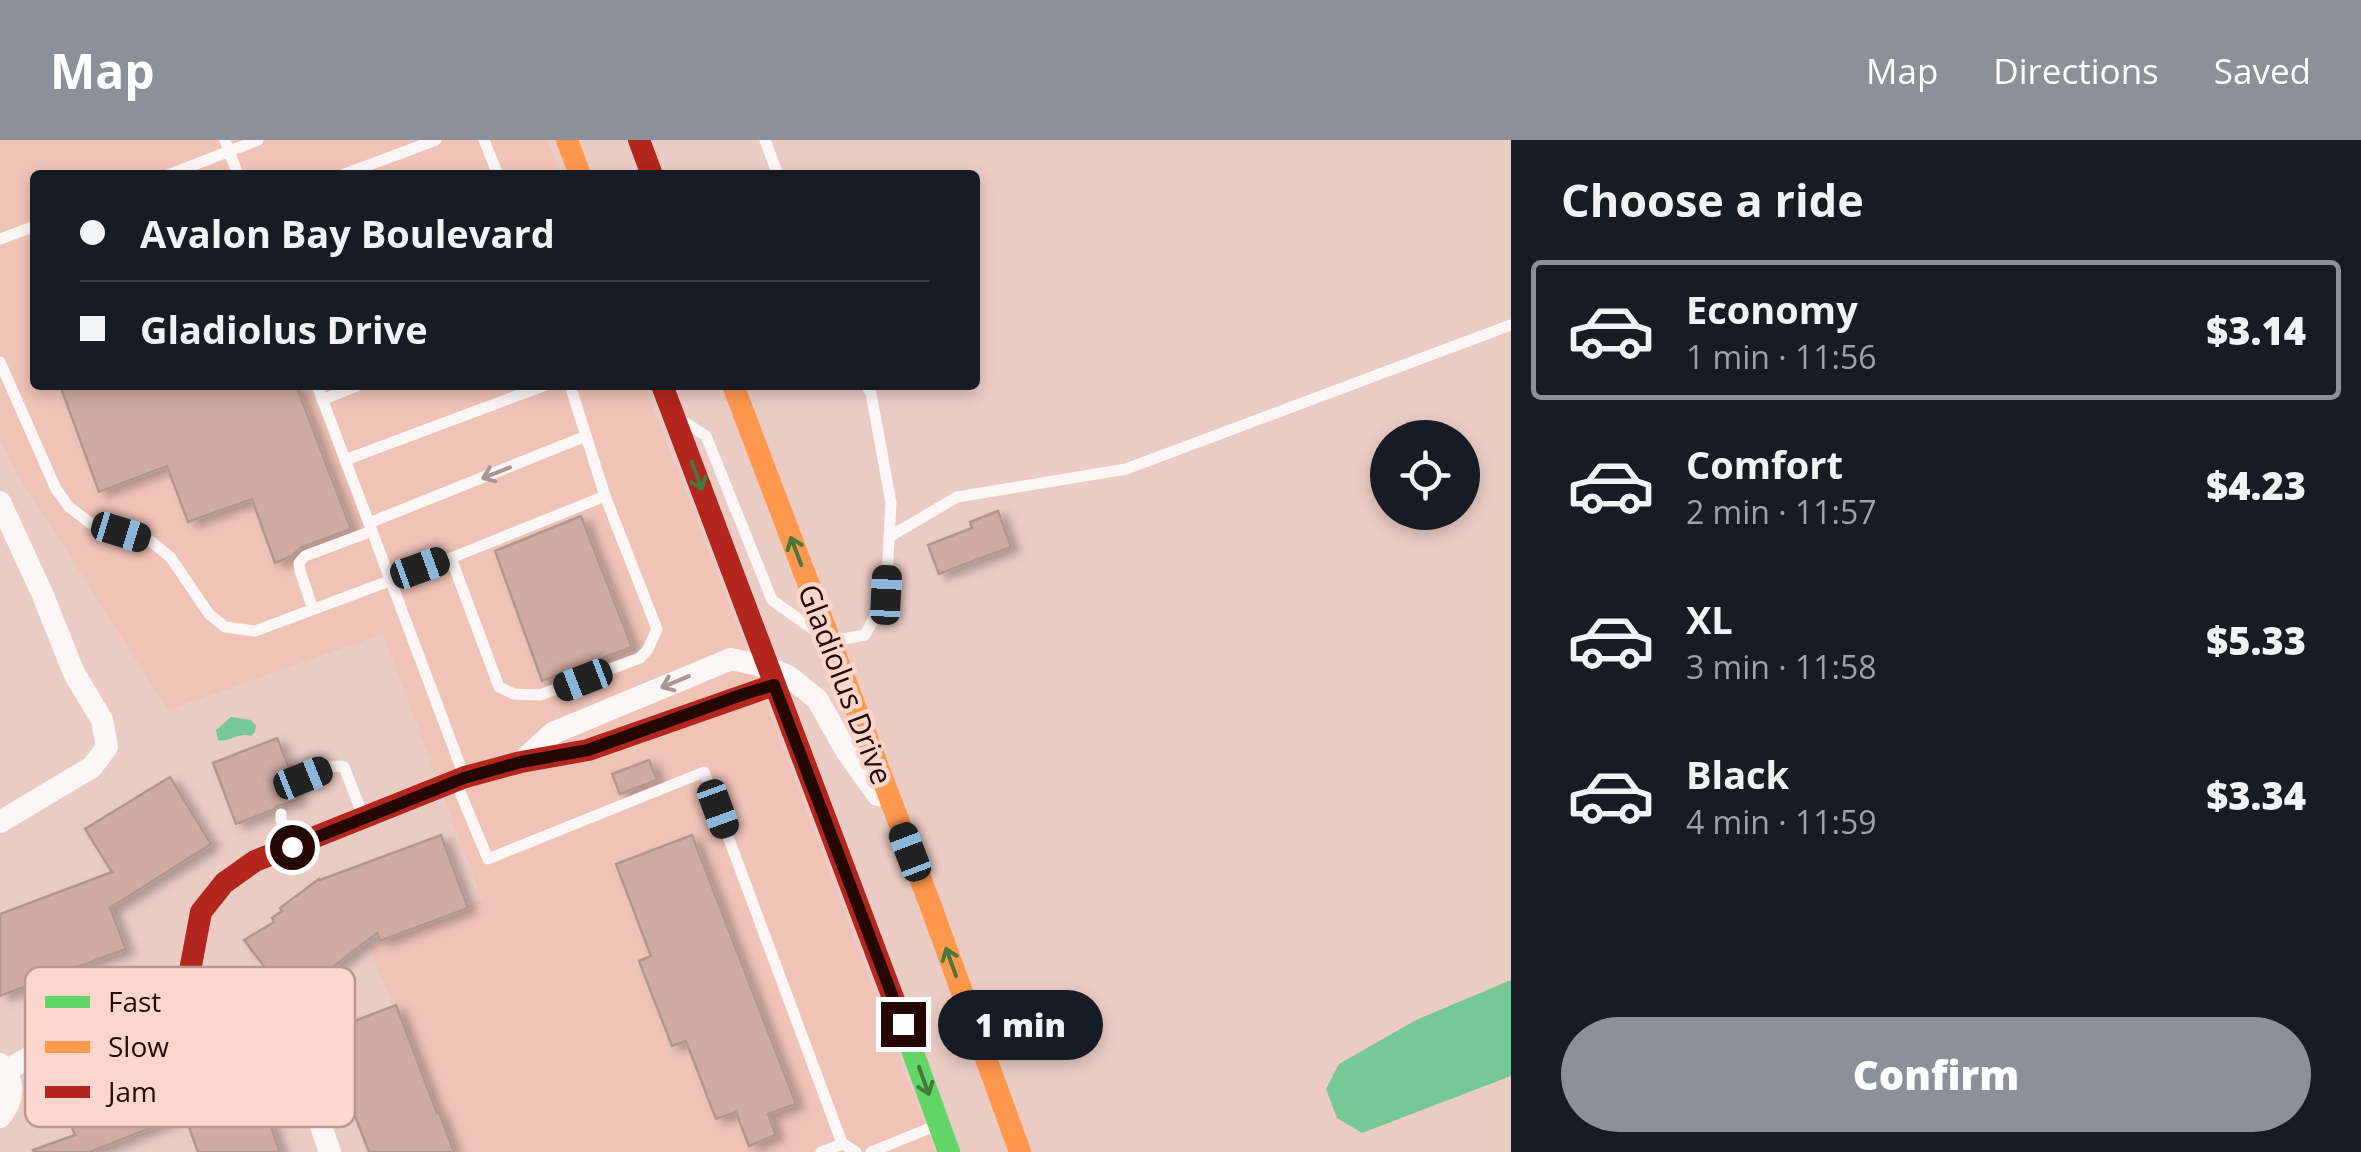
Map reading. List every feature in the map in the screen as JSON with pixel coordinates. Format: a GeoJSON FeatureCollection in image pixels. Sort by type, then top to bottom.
{"type":"FeatureCollection","features":[{"type":"Feature","properties":{"kind":"main road"},"geometry":{"type":"LineString","coordinates":[[566,140],[578,170]]}},
{"type":"Feature","properties":{"kind":"main road"},"geometry":{"type":"LineString","coordinates":[[639,140],[650,170]]}},
{"type":"Feature","properties":{"kind":"main road"},"geometry":{"type":"LineString","coordinates":[[664,390],[949,1152]]}},
{"type":"Feature","properties":{"kind":"main road","name":"Gladiolus Drive"},"geometry":{"type":"LineString","coordinates":[[734,390],[1020,1152]]}},
{"type":"Feature","properties":{"kind":"main road"},"geometry":{"type":"LineString","coordinates":[[190,967],[200,912],[224,883],[256,862],[460,779],[521,762],[588,750],[744,694],[771,676]]}},
{"type":"Feature","properties":{"kind":"street"},"geometry":{"type":"LineString","coordinates":[[0,502],[84,692],[102,720],[107,747],[92,768],[0,822]]}},
{"type":"Feature","properties":{"kind":"street"},"geometry":{"type":"LineString","coordinates":[[521,762],[553,733],[731,659],[771,676],[788,676],[817,699],[847,752],[900,827]]}},
{"type":"Feature","properties":{"kind":"street"},"geometry":{"type":"LineString","coordinates":[[0,1117],[12,1094],[12,1082],[3,1067],[25,1055]]}},
{"type":"Feature","properties":{"kind":"street"},"geometry":{"type":"LineString","coordinates":[[321,1127],[330,1152]]}},
{"type":"Feature","properties":{"kind":"lane"},"geometry":{"type":"LineString","coordinates":[[178,170],[228,146],[258,140]]}},
{"type":"Feature","properties":{"kind":"lane"},"geometry":{"type":"LineString","coordinates":[[355,170],[436,140]]}},
{"type":"Feature","properties":{"kind":"lane"},"geometry":{"type":"LineString","coordinates":[[484,140],[496,170]]}},
{"type":"Feature","properties":{"kind":"lane"},"geometry":{"type":"LineString","coordinates":[[765,140],[776,170]]}},
{"type":"Feature","properties":{"kind":"lane"},"geometry":{"type":"LineString","coordinates":[[228,146],[236,170]]}},
{"type":"Feature","properties":{"kind":"lane"},"geometry":{"type":"LineString","coordinates":[[0,239],[30,228]]}},
{"type":"Feature","properties":{"kind":"lane"},"geometry":{"type":"LineString","coordinates":[[890,537],[958,497],[1126,468],[1511,325]]}},
{"type":"Feature","properties":{"kind":"lane"},"geometry":{"type":"LineString","coordinates":[[0,362],[56,489],[68,506],[90,523],[152,542],[171,558],[209,614],[225,626],[255,631],[605,496]]}},
{"type":"Feature","properties":{"kind":"lane"},"geometry":{"type":"LineString","coordinates":[[319,390],[488,859],[704,772],[843,1144],[856,1152]]}},
{"type":"Feature","properties":{"kind":"lane"},"geometry":{"type":"LineString","coordinates":[[322,400],[347,390]]}},
{"type":"Feature","properties":{"kind":"lane"},"geometry":{"type":"LineString","coordinates":[[346,460],[533,390]]}},
{"type":"Feature","properties":{"kind":"lane"},"geometry":{"type":"LineString","coordinates":[[451,558],[499,687],[514,694],[540,695],[640,658],[648,649],[657,629],[605,496],[572,390]]}},
{"type":"Feature","properties":{"kind":"lane"},"geometry":{"type":"LineString","coordinates":[[674,416],[706,436],[772,600],[831,642],[865,635],[886,595],[891,503],[868,390]]}},
{"type":"Feature","properties":{"kind":"lane"},"geometry":{"type":"LineString","coordinates":[[313,609],[300,571],[299,563],[305,556],[586,436]]}},
{"type":"Feature","properties":{"kind":"lane"},"geometry":{"type":"LineString","coordinates":[[297,781],[340,765],[364,818]]}},
{"type":"Feature","properties":{"kind":"lane"},"geometry":{"type":"LineString","coordinates":[[282,814],[292,847]]}},
{"type":"Feature","properties":{"kind":"lane"},"geometry":{"type":"LineString","coordinates":[[871,1152],[939,1124]]}},
{"type":"Feature","properties":{"kind":"lane"},"geometry":{"type":"LineString","coordinates":[[821,1152],[843,1144]]}},
{"type":"Feature","properties":{"kind":"shaded area"},"geometry":{"type":"Polygon","coordinates":[[[0,140],[547,140],[559,170],[30,170],[30,390],[646,390],[935,1152],[452,1152],[369,947],[482,899],[383,634],[168,710],[13,467],[0,440],[0,140]]]}},
{"type":"Feature","properties":{"kind":"shaded area"},"geometry":{"type":"Polygon","coordinates":[[[231,717],[251,720],[255,732],[251,736],[218,740],[216,730],[231,717]]]}},
{"type":"Feature","properties":{"kind":"shaded area"},"geometry":{"type":"Polygon","coordinates":[[[1511,980],[1511,1076],[1362,1133],[1337,1118],[1326,1089],[1339,1064],[1416,1020],[1511,980]]]}},
{"type":"Feature","properties":{"kind":"building"},"geometry":{"type":"Polygon","coordinates":[[[62,390],[298,390],[351,529],[302,547],[275,563],[252,499],[188,522],[167,466],[99,492],[62,390]]]}},
{"type":"Feature","properties":{"kind":"building"},"geometry":{"type":"Polygon","coordinates":[[[998,511],[1011,547],[939,574],[928,545],[972,528],[970,522],[998,511]]]}},
{"type":"Feature","properties":{"kind":"building"},"geometry":{"type":"Polygon","coordinates":[[[581,516],[632,647],[542,681],[495,551],[581,516]]]}},
{"type":"Feature","properties":{"kind":"building"},"geometry":{"type":"Polygon","coordinates":[[[277,738],[289,768],[288,784],[298,800],[236,824],[213,763],[277,738]]]}},
{"type":"Feature","properties":{"kind":"building"},"geometry":{"type":"Polygon","coordinates":[[[649,760],[657,780],[620,794],[612,774],[649,760]]]}},
{"type":"Feature","properties":{"kind":"building"},"geometry":{"type":"Polygon","coordinates":[[[170,777],[211,844],[110,908],[126,949],[78,967],[25,967],[25,987],[0,996],[0,914],[112,872],[85,829],[170,777]]]}},
{"type":"Feature","properties":{"kind":"building"},"geometry":{"type":"Polygon","coordinates":[[[441,835],[468,908],[380,941],[377,933],[333,967],[265,967],[244,940],[274,922],[272,918],[282,911],[280,908],[320,880],[441,835]]]}},
{"type":"Feature","properties":{"kind":"building"},"geometry":{"type":"Polygon","coordinates":[[[692,835],[796,1104],[768,1114],[776,1135],[749,1146],[736,1112],[716,1119],[686,1041],[672,1046],[639,961],[651,956],[616,864],[692,835]]]}},
{"type":"Feature","properties":{"kind":"building"},"geometry":{"type":"Polygon","coordinates":[[[396,1005],[454,1152],[369,1152],[355,1116],[355,1021],[396,1005]]]}},
{"type":"Feature","properties":{"kind":"building"},"geometry":{"type":"Polygon","coordinates":[[[72,1127],[153,1127],[90,1152],[33,1150],[75,1135],[72,1127]]]}},
{"type":"Feature","properties":{"kind":"building"},"geometry":{"type":"Polygon","coordinates":[[[189,1127],[271,1127],[280,1152],[198,1152],[189,1127]]]}},
{"type":"Feature","properties":{"kind":"traffic: fast"},"geometry":{"type":"LineString","coordinates":[[898,1011],[949,1152]]}},
{"type":"Feature","properties":{"kind":"traffic: slow"},"geometry":{"type":"LineString","coordinates":[[567,140],[578,170]]}},
{"type":"Feature","properties":{"kind":"traffic: slow"},"geometry":{"type":"LineString","coordinates":[[735,390],[1020,1152]]}},
{"type":"Feature","properties":{"kind":"traffic: jam"},"geometry":{"type":"LineString","coordinates":[[639,140],[650,170]]}},
{"type":"Feature","properties":{"kind":"traffic: jam"},"geometry":{"type":"LineString","coordinates":[[664,390],[898,1011]]}},
{"type":"Feature","properties":{"kind":"traffic: jam"},"geometry":{"type":"LineString","coordinates":[[191,967],[201,912],[224,883],[255,861],[465,777],[588,750],[774,685]]}},
{"type":"Feature","properties":{"kind":"route"},"geometry":{"type":"LineString","coordinates":[[292,847],[464,778],[521,762],[588,750],[774,685],[903,1024]]}}]}
